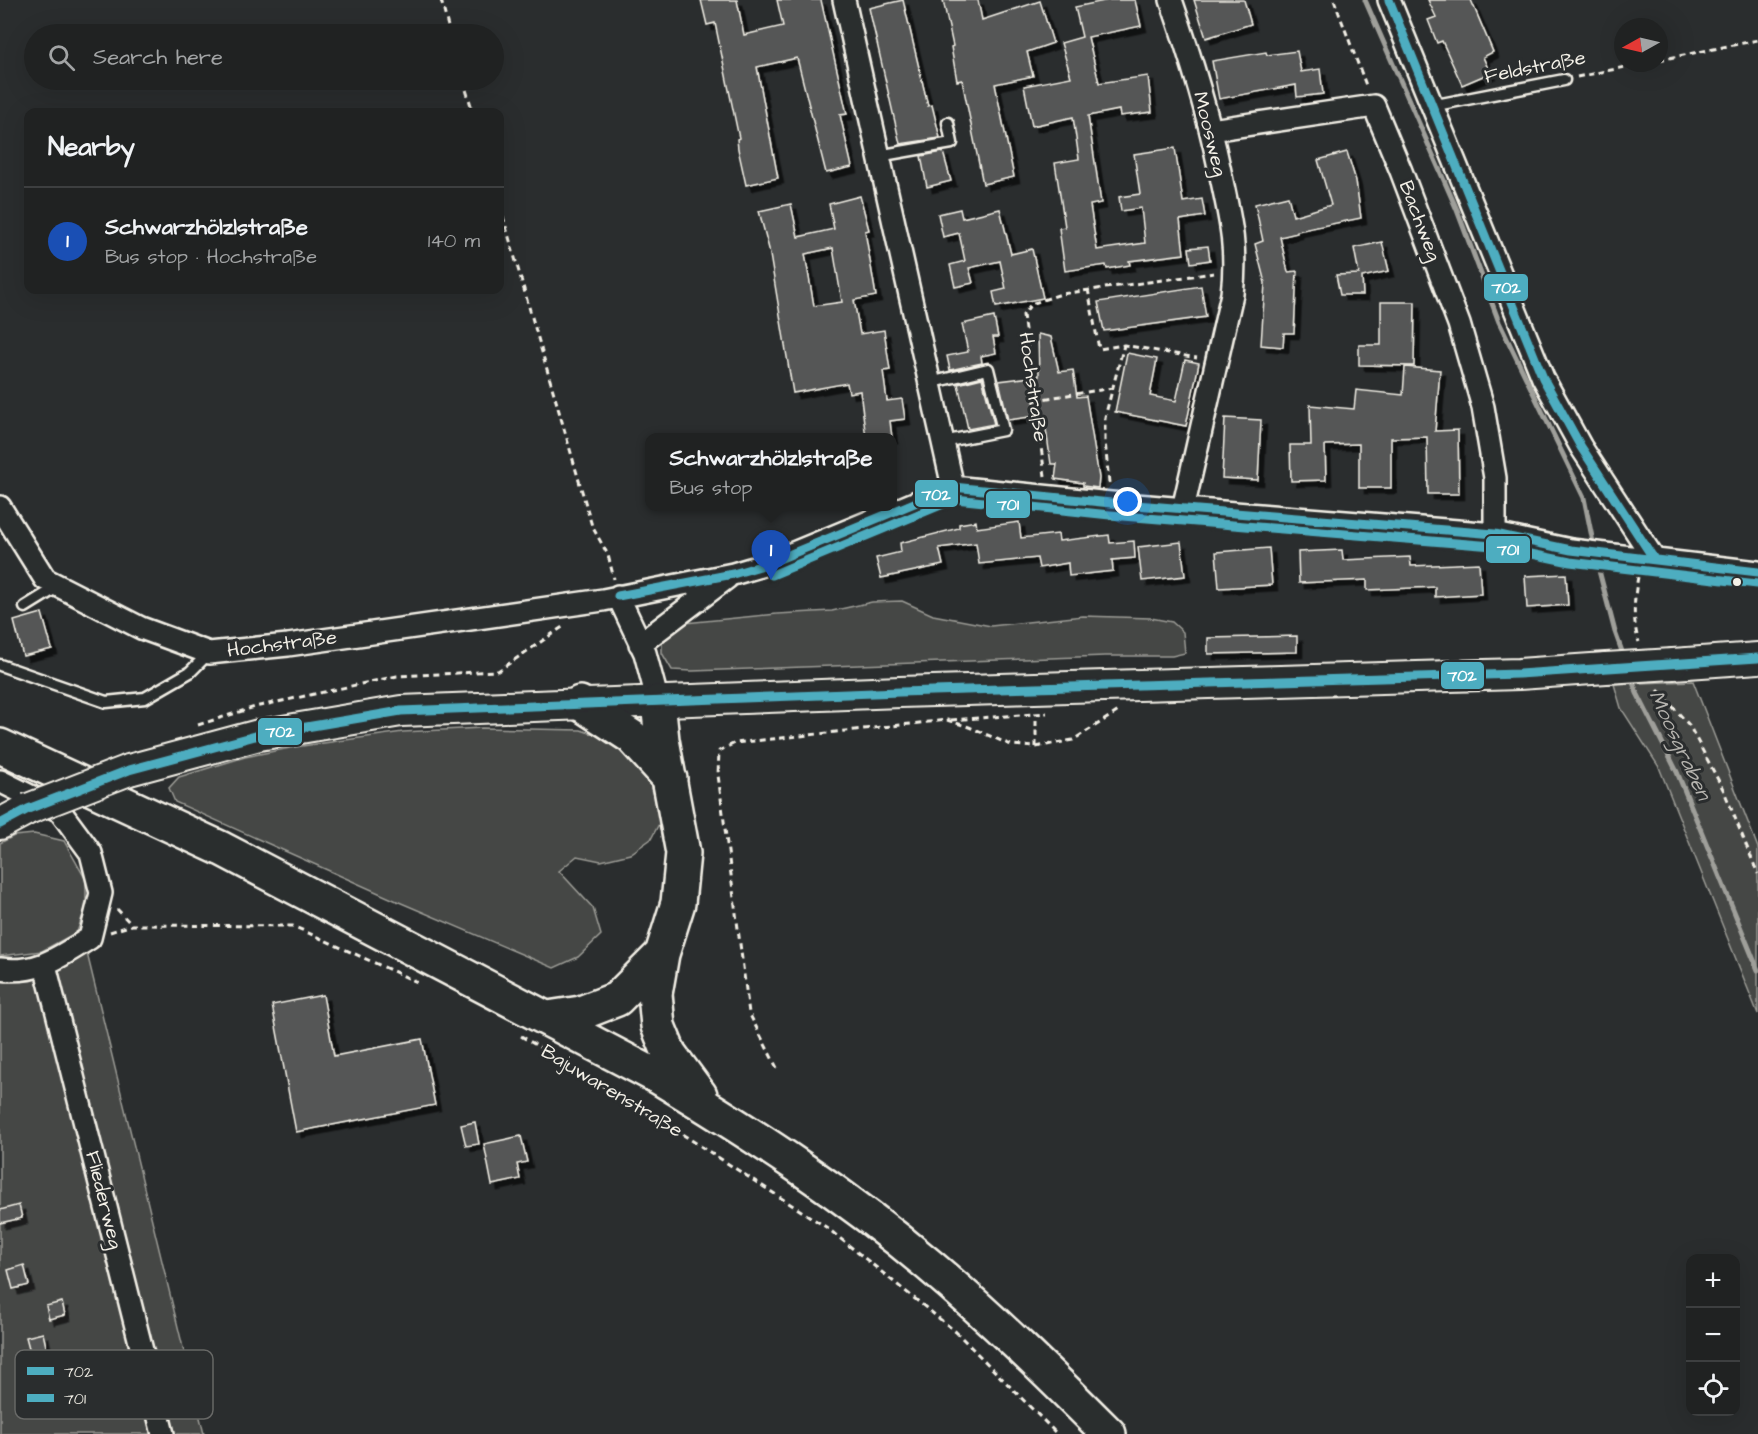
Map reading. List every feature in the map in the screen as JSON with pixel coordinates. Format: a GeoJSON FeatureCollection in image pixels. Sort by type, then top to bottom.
{"type":"FeatureCollection","features":[{"type":"Feature","properties":{"kind":"highway"},"geometry":{"type":"LineString","coordinates":[[658,702],[683,853],[678,903],[662,954],[655,994],[657,1026],[669,1053],[710,1108]]}},
{"type":"Feature","properties":{"kind":"highway"},"geometry":{"type":"LineString","coordinates":[[580,704],[632,737],[670,780]]}},
{"type":"Feature","properties":{"kind":"highway"},"geometry":{"type":"LineString","coordinates":[[0,746],[222,849],[548,1018],[660,1078],[710,1108],[816,1177],[928,1264],[991,1318],[1109,1434]]}},
{"type":"Feature","properties":{"kind":"highway"},"geometry":{"type":"LineString","coordinates":[[548,1018],[581,1013],[617,999],[662,954]]}},
{"type":"Feature","properties":{"kind":"main road"},"geometry":{"type":"LineString","coordinates":[[0,824],[28,809],[129,770],[259,735],[401,711],[900,692],[1036,701],[1606,668],[1663,674],[1758,658]]}},
{"type":"Feature","properties":{"kind":"street"},"geometry":{"type":"LineString","coordinates":[[844,0],[953,487]]}},
{"type":"Feature","properties":{"kind":"street","name":"Moosweg"},"geometry":{"type":"LineString","coordinates":[[1171,0],[1211,130],[1233,232],[1235,271],[1232,294],[1183,509]]}},
{"type":"Feature","properties":{"kind":"street"},"geometry":{"type":"LineString","coordinates":[[1389,0],[1543,378],[1646,566]]}},
{"type":"Feature","properties":{"kind":"street"},"geometry":{"type":"LineString","coordinates":[[1211,130],[1374,106]]}},
{"type":"Feature","properties":{"kind":"street","name":"Bachweg"},"geometry":{"type":"LineString","coordinates":[[1374,106],[1459,324],[1483,407],[1495,478],[1495,534]]}},
{"type":"Feature","properties":{"kind":"street","name":"Hochstraße"},"geometry":{"type":"LineString","coordinates":[[897,510],[953,487],[1111,503],[1495,534],[1571,550],[1615,555],[1646,566],[1758,572]]}},
{"type":"Feature","properties":{"kind":"street","name":"Hochstraße"},"geometry":{"type":"LineString","coordinates":[[0,507],[45,579],[141,628],[209,653],[288,645],[618,596],[733,574],[767,564],[895,511]]}},
{"type":"Feature","properties":{"kind":"street"},"geometry":{"type":"LineString","coordinates":[[640,644],[733,574]]}},
{"type":"Feature","properties":{"kind":"street"},"geometry":{"type":"LineString","coordinates":[[618,596],[640,644],[658,702]]}},
{"type":"Feature","properties":{"kind":"street"},"geometry":{"type":"LineString","coordinates":[[0,781],[60,811],[91,853],[101,893],[90,939],[45,965],[15,971],[0,969]]}},
{"type":"Feature","properties":{"kind":"street","name":"Fliederweg"},"geometry":{"type":"LineString","coordinates":[[45,965],[142,1350]]}},
{"type":"Feature","properties":{"kind":"street","name":"Fliederweg"},"geometry":{"type":"LineString","coordinates":[[159,1419],[163,1434]]}},
{"type":"Feature","properties":{"kind":"lane","name":"Feldstraße"},"geometry":{"type":"LineString","coordinates":[[1431,106],[1564,80]]}},
{"type":"Feature","properties":{"kind":"lane"},"geometry":{"type":"LineString","coordinates":[[878,156],[951,143],[948,123]]}},
{"type":"Feature","properties":{"kind":"lane"},"geometry":{"type":"LineString","coordinates":[[929,383],[988,369],[1003,430],[953,440],[943,446]]}},
{"type":"Feature","properties":{"kind":"lane"},"geometry":{"type":"LineString","coordinates":[[25,607],[59,586]]}},
{"type":"Feature","properties":{"kind":"lane"},"geometry":{"type":"LineString","coordinates":[[0,665],[106,702],[145,698],[190,672],[209,653]]}},
{"type":"Feature","properties":{"kind":"path"},"geometry":{"type":"LineString","coordinates":[[441,0],[447,24]]}},
{"type":"Feature","properties":{"kind":"path"},"geometry":{"type":"LineString","coordinates":[[1334,0],[1374,106]]}},
{"type":"Feature","properties":{"kind":"path"},"geometry":{"type":"LineString","coordinates":[[1668,58],[1758,40]]}},
{"type":"Feature","properties":{"kind":"path","name":"Feldstraße"},"geometry":{"type":"LineString","coordinates":[[1564,80],[1614,70]]}},
{"type":"Feature","properties":{"kind":"path"},"geometry":{"type":"LineString","coordinates":[[466,90],[472,108]]}},
{"type":"Feature","properties":{"kind":"path"},"geometry":{"type":"LineString","coordinates":[[504,220],[592,526],[608,555],[618,596]]}},
{"type":"Feature","properties":{"kind":"path"},"geometry":{"type":"LineString","coordinates":[[1215,362],[1124,345],[1099,349],[1088,289],[1235,271]]}},
{"type":"Feature","properties":{"kind":"path","name":"Hochstraße"},"geometry":{"type":"LineString","coordinates":[[1048,496],[1023,315],[1031,304],[1061,294],[1088,289]]}},
{"type":"Feature","properties":{"kind":"path"},"geometry":{"type":"LineString","coordinates":[[1111,503],[1105,417],[1124,345]]}},
{"type":"Feature","properties":{"kind":"path"},"geometry":{"type":"LineString","coordinates":[[1035,400],[1113,388]]}},
{"type":"Feature","properties":{"kind":"path"},"geometry":{"type":"LineString","coordinates":[[1642,651],[1636,633],[1634,595],[1646,566]]}},
{"type":"Feature","properties":{"kind":"path"},"geometry":{"type":"LineString","coordinates":[[198,725],[255,707],[397,676],[498,671],[565,626]]}},
{"type":"Feature","properties":{"kind":"path"},"geometry":{"type":"LineString","coordinates":[[1663,674],[1724,791],[1758,874]]}},
{"type":"Feature","properties":{"kind":"path"},"geometry":{"type":"LineString","coordinates":[[777,1068],[749,1013],[718,775],[719,751],[735,743],[947,720],[1036,701],[1058,713]]}},
{"type":"Feature","properties":{"kind":"path"},"geometry":{"type":"LineString","coordinates":[[1036,701],[1036,747]]}},
{"type":"Feature","properties":{"kind":"path"},"geometry":{"type":"LineString","coordinates":[[947,720],[1011,745],[1036,747],[1073,740],[1123,708],[1112,709]]}},
{"type":"Feature","properties":{"kind":"path"},"geometry":{"type":"LineString","coordinates":[[90,939],[132,925],[292,926],[420,983]]}},
{"type":"Feature","properties":{"kind":"path","name":"Bajuwarenstraße"},"geometry":{"type":"LineString","coordinates":[[513,1031],[685,1136],[826,1227],[956,1332],[1057,1434]]}},
{"type":"Feature","properties":{"kind":"shaded area"},"geometry":{"type":"Polygon","coordinates":[[[902,601],[933,615],[991,626],[1083,616],[1151,618],[1172,622],[1183,632],[1185,653],[1172,656],[1105,656],[692,671],[672,670],[662,653],[662,636],[675,624],[832,611],[872,602],[902,601]]]}},
{"type":"Feature","properties":{"kind":"shaded area"},"geometry":{"type":"Polygon","coordinates":[[[1693,681],[1758,848],[1758,1014],[1659,767],[1621,708],[1614,684],[1693,681]]]}},
{"type":"Feature","properties":{"kind":"shaded area"},"geometry":{"type":"Polygon","coordinates":[[[482,728],[581,730],[625,745],[646,772],[662,818],[651,839],[630,854],[601,861],[577,856],[559,871],[593,908],[601,935],[578,957],[554,968],[175,802],[169,788],[179,777],[245,757],[295,747],[403,732],[482,728]]]}},
{"type":"Feature","properties":{"kind":"shaded area"},"geometry":{"type":"Polygon","coordinates":[[[34,834],[64,841],[86,880],[86,906],[77,932],[42,951],[0,956],[0,843],[14,836],[34,834]]]}},
{"type":"Feature","properties":{"kind":"shaded area"},"geometry":{"type":"Polygon","coordinates":[[[86,949],[184,1350],[149,1350],[53,966],[86,949]]]}},
{"type":"Feature","properties":{"kind":"shaded area"},"geometry":{"type":"Polygon","coordinates":[[[37,972],[135,1350],[15,1350],[15,1419],[153,1419],[157,1434],[0,1434],[0,974],[37,972]]]}},
{"type":"Feature","properties":{"kind":"shaded area"},"geometry":{"type":"Polygon","coordinates":[[[166,1419],[200,1419],[204,1434],[170,1434],[166,1419]]]}},
{"type":"Feature","properties":{"kind":"building"},"geometry":{"type":"Polygon","coordinates":[[[701,0],[737,0],[744,35],[783,26],[777,0],[821,0],[847,114],[840,115],[852,167],[826,173],[797,58],[757,67],[778,178],[746,185],[738,149],[737,139],[739,138],[715,23],[707,25],[701,0]]]}},
{"type":"Feature","properties":{"kind":"building"},"geometry":{"type":"Polygon","coordinates":[[[903,0],[928,106],[932,105],[940,138],[900,144],[869,8],[903,0]]]}},
{"type":"Feature","properties":{"kind":"building"},"geometry":{"type":"Polygon","coordinates":[[[943,0],[978,0],[982,20],[1040,1],[1053,43],[1027,52],[1033,76],[995,84],[1014,177],[983,184],[962,80],[957,81],[951,47],[953,46],[943,0]]]}},
{"type":"Feature","properties":{"kind":"building"},"geometry":{"type":"Polygon","coordinates":[[[1109,0],[1135,0],[1141,26],[1088,37],[1099,83],[1148,76],[1152,112],[1120,116],[1119,110],[1088,116],[1101,203],[1090,205],[1097,250],[1145,243],[1141,208],[1121,211],[1119,197],[1140,194],[1134,154],[1175,148],[1183,202],[1202,199],[1205,216],[1180,220],[1184,254],[1129,261],[1130,265],[1107,269],[1106,265],[1065,271],[1059,228],[1065,227],[1055,163],[1079,159],[1073,117],[1032,126],[1024,86],[1071,77],[1061,43],[1082,37],[1075,7],[1109,0]]]}},
{"type":"Feature","properties":{"kind":"building"},"geometry":{"type":"Polygon","coordinates":[[[1194,0],[1244,0],[1251,24],[1206,38],[1194,0]]]}},
{"type":"Feature","properties":{"kind":"building"},"geometry":{"type":"Polygon","coordinates":[[[1428,0],[1471,0],[1493,52],[1483,57],[1490,73],[1462,85],[1442,41],[1437,43],[1428,20],[1436,17],[1428,0]]]}},
{"type":"Feature","properties":{"kind":"building"},"geometry":{"type":"Polygon","coordinates":[[[1297,51],[1301,72],[1320,69],[1323,94],[1297,97],[1296,85],[1219,99],[1212,61],[1266,52],[1267,55],[1297,51]]]}},
{"type":"Feature","properties":{"kind":"building"},"geometry":{"type":"Polygon","coordinates":[[[943,152],[951,181],[927,187],[921,156],[943,152]]]}},
{"type":"Feature","properties":{"kind":"building"},"geometry":{"type":"Polygon","coordinates":[[[1347,152],[1356,181],[1361,218],[1297,231],[1297,233],[1280,237],[1288,272],[1297,271],[1294,333],[1284,333],[1283,347],[1261,345],[1265,283],[1255,244],[1263,241],[1255,204],[1288,196],[1293,216],[1331,205],[1318,160],[1347,152]]]}},
{"type":"Feature","properties":{"kind":"building"},"geometry":{"type":"Polygon","coordinates":[[[860,196],[869,230],[865,231],[876,296],[854,300],[860,334],[884,330],[890,370],[883,371],[887,401],[902,399],[905,419],[890,421],[891,433],[865,433],[860,391],[849,393],[847,383],[793,393],[769,249],[759,211],[791,204],[798,237],[834,229],[829,204],[860,196]],[[833,248],[805,254],[814,306],[842,302],[833,248]]]}},
{"type":"Feature","properties":{"kind":"building"},"geometry":{"type":"Polygon","coordinates":[[[960,209],[962,218],[1000,209],[1011,254],[1032,249],[1043,298],[996,307],[993,292],[1006,289],[1000,261],[969,268],[973,283],[955,287],[950,265],[965,261],[959,233],[943,237],[938,214],[960,209]]]}},
{"type":"Feature","properties":{"kind":"building"},"geometry":{"type":"Polygon","coordinates":[[[1382,242],[1389,271],[1362,277],[1363,295],[1340,295],[1336,275],[1359,274],[1354,248],[1382,242]]]}},
{"type":"Feature","properties":{"kind":"building"},"geometry":{"type":"Polygon","coordinates":[[[1208,246],[1210,260],[1191,263],[1189,248],[1208,246]]]}},
{"type":"Feature","properties":{"kind":"building"},"geometry":{"type":"Polygon","coordinates":[[[1201,286],[1206,317],[1104,331],[1098,302],[1201,286]]]}},
{"type":"Feature","properties":{"kind":"building"},"geometry":{"type":"Polygon","coordinates":[[[1381,302],[1415,302],[1414,366],[1359,365],[1359,345],[1381,345],[1381,302]]]}},
{"type":"Feature","properties":{"kind":"building"},"geometry":{"type":"Polygon","coordinates":[[[994,317],[998,337],[993,337],[996,353],[981,356],[982,363],[950,370],[947,356],[968,352],[962,324],[994,317]]]}},
{"type":"Feature","properties":{"kind":"building"},"geometry":{"type":"Polygon","coordinates":[[[1038,334],[1051,337],[1059,372],[1073,370],[1077,397],[1086,396],[1099,478],[1098,488],[1083,486],[1083,483],[1055,479],[1057,464],[1051,464],[1044,415],[1008,420],[999,381],[1039,376],[1038,334]]]}},
{"type":"Feature","properties":{"kind":"building"},"geometry":{"type":"Polygon","coordinates":[[[1127,353],[1157,359],[1150,396],[1176,401],[1185,360],[1199,363],[1186,426],[1115,412],[1127,353]]]}},
{"type":"Feature","properties":{"kind":"building"},"geometry":{"type":"Polygon","coordinates":[[[1405,367],[1440,370],[1435,431],[1458,430],[1459,494],[1428,494],[1427,437],[1391,438],[1391,488],[1359,488],[1359,444],[1325,445],[1326,480],[1291,481],[1290,445],[1311,445],[1310,405],[1354,409],[1356,390],[1403,395],[1405,367]]]}},
{"type":"Feature","properties":{"kind":"building"},"geometry":{"type":"Polygon","coordinates":[[[982,378],[994,424],[968,429],[958,384],[982,378]]]}},
{"type":"Feature","properties":{"kind":"building"},"geometry":{"type":"Polygon","coordinates":[[[1225,418],[1261,420],[1258,480],[1222,478],[1225,418]]]}},
{"type":"Feature","properties":{"kind":"building"},"geometry":{"type":"Polygon","coordinates":[[[976,521],[977,528],[1019,522],[1021,538],[1058,534],[1059,541],[1109,535],[1110,543],[1134,541],[1135,558],[1112,560],[1113,571],[1069,576],[1068,563],[1039,568],[1037,558],[979,564],[976,543],[939,548],[943,565],[881,578],[876,558],[901,552],[900,543],[959,528],[959,524],[976,521]]]}},
{"type":"Feature","properties":{"kind":"building"},"geometry":{"type":"Polygon","coordinates":[[[1181,542],[1185,576],[1142,581],[1138,547],[1181,542]]]}},
{"type":"Feature","properties":{"kind":"building"},"geometry":{"type":"Polygon","coordinates":[[[1269,548],[1272,585],[1219,588],[1216,552],[1269,548]]]}},
{"type":"Feature","properties":{"kind":"building"},"geometry":{"type":"Polygon","coordinates":[[[1342,550],[1343,560],[1410,557],[1411,566],[1479,563],[1481,594],[1435,597],[1435,587],[1367,590],[1367,580],[1299,583],[1298,552],[1342,550]]]}},
{"type":"Feature","properties":{"kind":"building"},"geometry":{"type":"Polygon","coordinates":[[[1566,574],[1568,605],[1527,608],[1525,576],[1566,574]]]}},
{"type":"Feature","properties":{"kind":"building"},"geometry":{"type":"Polygon","coordinates":[[[42,613],[52,649],[23,656],[14,621],[42,613]]]}},
{"type":"Feature","properties":{"kind":"building"},"geometry":{"type":"Polygon","coordinates":[[[1297,636],[1297,652],[1208,654],[1208,638],[1297,636]]]}},
{"type":"Feature","properties":{"kind":"building"},"geometry":{"type":"Polygon","coordinates":[[[323,995],[334,1056],[422,1039],[435,1105],[296,1132],[272,1005],[323,995]]]}},
{"type":"Feature","properties":{"kind":"building"},"geometry":{"type":"Polygon","coordinates":[[[475,1122],[479,1144],[466,1146],[461,1125],[475,1122]]]}},
{"type":"Feature","properties":{"kind":"building"},"geometry":{"type":"Polygon","coordinates":[[[521,1136],[527,1162],[517,1164],[520,1179],[492,1185],[484,1144],[521,1136]]]}},
{"type":"Feature","properties":{"kind":"building"},"geometry":{"type":"Polygon","coordinates":[[[19,1205],[22,1218],[0,1223],[0,1210],[19,1205]]]}},
{"type":"Feature","properties":{"kind":"building"},"geometry":{"type":"Polygon","coordinates":[[[24,1265],[29,1285],[13,1289],[8,1270],[24,1265]]]}},
{"type":"Feature","properties":{"kind":"building"},"geometry":{"type":"Polygon","coordinates":[[[62,1302],[65,1315],[49,1319],[46,1306],[62,1302]]]}},
{"type":"Feature","properties":{"kind":"building"},"geometry":{"type":"Polygon","coordinates":[[[43,1333],[47,1350],[30,1350],[26,1337],[43,1333]]]}},
{"type":"Feature","properties":{"kind":"waterway","name":"Moosgraben"},"geometry":{"type":"LineString","coordinates":[[1365,0],[1457,210],[1499,322],[1584,498],[1594,547]]}},
{"type":"Feature","properties":{"kind":"waterway","name":"Moosgraben"},"geometry":{"type":"LineString","coordinates":[[1596,559],[1624,657]]}},
{"type":"Feature","properties":{"kind":"waterway","name":"Moosgraben"},"geometry":{"type":"LineString","coordinates":[[1631,677],[1677,772],[1758,970]]}},
{"type":"Feature","properties":{"kind":"transit line","name":"702"},"geometry":{"type":"LineString","coordinates":[[1389,0],[1543,378],[1581,447],[1654,559]]}},
{"type":"Feature","properties":{"kind":"transit line","name":"702"},"geometry":{"type":"LineString","coordinates":[[897,510],[953,487],[1111,503],[1495,534],[1571,550],[1758,572]]}},
{"type":"Feature","properties":{"kind":"transit line","name":"701"},"geometry":{"type":"LineString","coordinates":[[772,575],[955,499],[1110,515],[1493,546],[1570,562],[1757,584]]}},
{"type":"Feature","properties":{"kind":"transit line","name":"702"},"geometry":{"type":"LineString","coordinates":[[618,596],[733,574],[767,564],[895,511]]}},
{"type":"Feature","properties":{"kind":"transit line","name":"702"},"geometry":{"type":"LineString","coordinates":[[0,824],[28,809],[129,770],[259,735],[401,711],[900,692],[1519,674],[1758,658]]}},
{"type":"Feature","properties":{"kind":"place","name":"Schwarzhölzlstraße"},"geometry":{"type":"Point","coordinates":[771,580]}}]}
